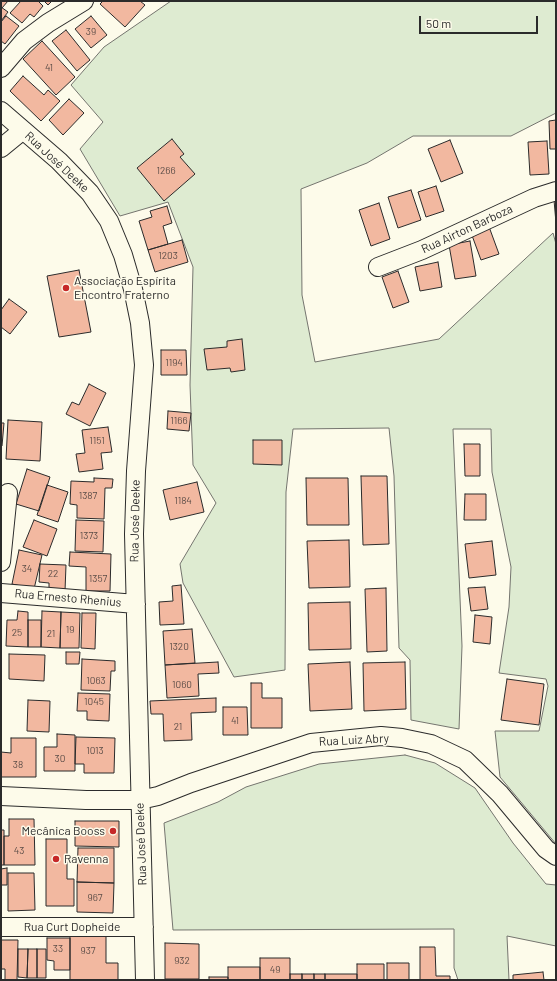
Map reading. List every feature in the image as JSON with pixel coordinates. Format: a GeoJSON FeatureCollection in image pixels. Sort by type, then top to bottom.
{"type":"FeatureCollection","features":[{"type":"Feature","properties":{"kind":"street"},"geometry":{"type":"LineString","coordinates":[[1,68],[24,41],[48,23],[84,1]]}},
{"type":"Feature","properties":{"kind":"street","name":"Rua José Deeke"},"geometry":{"type":"LineString","coordinates":[[1,111],[59,161],[90,192],[109,221],[123,255],[133,289],[140,323],[144,365],[135,505],[140,800],[145,980]]}},
{"type":"Feature","properties":{"kind":"street"},"geometry":{"type":"LineString","coordinates":[[1,148],[23,130]]}},
{"type":"Feature","properties":{"kind":"street","name":"Rua Airton Barboza"},"geometry":{"type":"LineString","coordinates":[[378,267],[422,250],[534,198],[556,191]]}},
{"type":"Feature","properties":{"kind":"street"},"geometry":{"type":"LineString","coordinates":[[1,562],[8,493]]}},
{"type":"Feature","properties":{"kind":"street","name":"Rua Ernesto Rhenius"},"geometry":{"type":"LineString","coordinates":[[1,593],[136,604]]}},
{"type":"Feature","properties":{"kind":"street","name":"Rua Luiz Abry"},"geometry":{"type":"LineString","coordinates":[[1,796],[86,800],[140,800],[158,796],[191,783],[311,743],[381,736],[402,738],[430,744],[450,751],[465,760],[500,794],[546,849],[556,856]]}},
{"type":"Feature","properties":{"kind":"street","name":"Rua Curt Dopheide"},"geometry":{"type":"LineString","coordinates":[[1,926],[144,927]]}},
{"type":"Feature","properties":{"kind":"green space"},"geometry":{"type":"Polygon","coordinates":[[[171,1],[556,1],[556,113],[511,136],[413,136],[367,163],[301,189],[302,295],[315,362],[439,339],[553,233],[556,244],[556,844],[500,777],[495,731],[539,731],[548,686],[546,679],[499,673],[509,607],[511,567],[492,472],[491,429],[453,429],[462,646],[459,729],[411,720],[410,660],[399,648],[394,476],[389,428],[293,429],[286,492],[285,670],[234,677],[183,583],[180,564],[216,503],[193,465],[190,385],[193,267],[168,202],[120,216],[80,149],[103,122],[71,85],[104,47],[171,1]]]}},
{"type":"Feature","properties":{"kind":"green space"},"geometry":{"type":"Polygon","coordinates":[[[405,755],[435,763],[475,788],[513,843],[546,884],[556,885],[556,946],[507,936],[509,980],[458,980],[454,968],[454,929],[173,930],[164,823],[218,802],[246,787],[319,764],[405,755]]]}},
{"type":"Feature","properties":{"kind":"building"},"geometry":{"type":"Polygon","coordinates":[[[1,1],[8,1],[2,8],[1,7],[1,1]]]}},
{"type":"Feature","properties":{"kind":"building"},"geometry":{"type":"Polygon","coordinates":[[[21,1],[38,1],[43,6],[34,17],[30,14],[22,23],[10,13],[21,1]]]}},
{"type":"Feature","properties":{"kind":"building"},"geometry":{"type":"Polygon","coordinates":[[[44,1],[52,1],[48,5],[44,1]]]}},
{"type":"Feature","properties":{"kind":"building"},"geometry":{"type":"Polygon","coordinates":[[[103,1],[140,1],[145,5],[125,27],[100,4],[103,1]]]}},
{"type":"Feature","properties":{"kind":"building"},"geometry":{"type":"Polygon","coordinates":[[[1,7],[8,12],[1,21],[1,7]]]}},
{"type":"Feature","properties":{"kind":"building"},"geometry":{"type":"Polygon","coordinates":[[[6,16],[19,26],[5,44],[1,41],[1,22],[6,16]]]}},
{"type":"Feature","properties":{"kind":"building"},"geometry":{"type":"Polygon","coordinates":[[[91,16],[107,35],[91,48],[75,29],[91,16]]]}},
{"type":"Feature","properties":{"kind":"building"},"geometry":{"type":"Polygon","coordinates":[[[66,30],[90,60],[77,71],[52,41],[66,30]]]}},
{"type":"Feature","properties":{"kind":"building"},"geometry":{"type":"Polygon","coordinates":[[[42,41],[75,77],[56,95],[23,59],[42,41]]]}},
{"type":"Feature","properties":{"kind":"building"},"geometry":{"type":"Polygon","coordinates":[[[23,76],[44,95],[48,90],[60,101],[41,121],[10,91],[23,76]]]}},
{"type":"Feature","properties":{"kind":"building"},"geometry":{"type":"Polygon","coordinates":[[[69,99],[84,113],[63,135],[49,120],[69,99]]]}},
{"type":"Feature","properties":{"kind":"building"},"geometry":{"type":"Polygon","coordinates":[[[556,120],[556,149],[550,149],[549,121],[556,120]]]}},
{"type":"Feature","properties":{"kind":"building"},"geometry":{"type":"Polygon","coordinates":[[[172,139],[184,154],[180,157],[195,174],[164,201],[137,168],[172,139]]]}},
{"type":"Feature","properties":{"kind":"building"},"geometry":{"type":"Polygon","coordinates":[[[450,140],[463,173],[441,182],[428,149],[450,140]]]}},
{"type":"Feature","properties":{"kind":"building"},"geometry":{"type":"Polygon","coordinates":[[[547,141],[549,174],[530,175],[528,142],[547,141]]]}},
{"type":"Feature","properties":{"kind":"building"},"geometry":{"type":"Polygon","coordinates":[[[436,186],[444,211],[426,217],[418,192],[436,186]]]}},
{"type":"Feature","properties":{"kind":"building"},"geometry":{"type":"Polygon","coordinates":[[[411,190],[421,220],[398,228],[388,197],[411,190]]]}},
{"type":"Feature","properties":{"kind":"building"},"geometry":{"type":"Polygon","coordinates":[[[556,199],[556,223],[554,200],[556,199]]]}},
{"type":"Feature","properties":{"kind":"building"},"geometry":{"type":"Polygon","coordinates":[[[379,203],[390,239],[371,246],[359,210],[379,203]]]}},
{"type":"Feature","properties":{"kind":"building"},"geometry":{"type":"Polygon","coordinates":[[[167,206],[172,223],[163,226],[168,244],[148,250],[139,221],[152,217],[150,211],[167,206]]]}},
{"type":"Feature","properties":{"kind":"building"},"geometry":{"type":"Polygon","coordinates":[[[488,224],[499,254],[481,260],[470,230],[488,224]]]}},
{"type":"Feature","properties":{"kind":"building"},"geometry":{"type":"Polygon","coordinates":[[[182,240],[188,262],[155,272],[148,250],[182,240]]]}},
{"type":"Feature","properties":{"kind":"building"},"geometry":{"type":"Polygon","coordinates":[[[470,241],[476,276],[455,279],[449,245],[470,241]]]}},
{"type":"Feature","properties":{"kind":"building"},"geometry":{"type":"Polygon","coordinates":[[[438,262],[442,287],[420,291],[415,267],[438,262]]]}},
{"type":"Feature","properties":{"kind":"building"},"geometry":{"type":"Polygon","coordinates":[[[79,270],[91,332],[59,337],[47,276],[79,270]]]}},
{"type":"Feature","properties":{"kind":"building"},"geometry":{"type":"Polygon","coordinates":[[[398,271],[409,302],[393,308],[382,277],[398,271]]]}},
{"type":"Feature","properties":{"kind":"building"},"geometry":{"type":"Polygon","coordinates":[[[9,299],[27,312],[10,334],[1,327],[1,310],[9,299]]]}},
{"type":"Feature","properties":{"kind":"building"},"geometry":{"type":"Polygon","coordinates":[[[242,339],[245,370],[231,372],[230,368],[207,370],[204,349],[227,347],[227,341],[242,339]]]}},
{"type":"Feature","properties":{"kind":"building"},"geometry":{"type":"Polygon","coordinates":[[[161,350],[186,350],[187,375],[161,375],[161,350]]]}},
{"type":"Feature","properties":{"kind":"building"},"geometry":{"type":"Polygon","coordinates":[[[89,384],[106,393],[90,426],[66,414],[72,402],[79,405],[89,384]]]}},
{"type":"Feature","properties":{"kind":"building"},"geometry":{"type":"Polygon","coordinates":[[[168,411],[191,413],[189,431],[167,429],[168,411]]]}},
{"type":"Feature","properties":{"kind":"building"},"geometry":{"type":"Polygon","coordinates":[[[8,420],[42,422],[40,461],[6,459],[8,420]]]}},
{"type":"Feature","properties":{"kind":"building"},"geometry":{"type":"Polygon","coordinates":[[[1,423],[4,423],[2,446],[1,446],[1,423]]]}},
{"type":"Feature","properties":{"kind":"building"},"geometry":{"type":"Polygon","coordinates":[[[108,427],[112,452],[101,453],[103,469],[79,472],[76,454],[85,453],[82,430],[108,427]]]}},
{"type":"Feature","properties":{"kind":"building"},"geometry":{"type":"Polygon","coordinates":[[[253,440],[282,440],[282,465],[253,464],[253,440]]]}},
{"type":"Feature","properties":{"kind":"building"},"geometry":{"type":"Polygon","coordinates":[[[464,444],[480,444],[480,476],[465,476],[464,444]]]}},
{"type":"Feature","properties":{"kind":"building"},"geometry":{"type":"Polygon","coordinates":[[[27,469],[50,477],[39,511],[16,504],[27,469]]]}},
{"type":"Feature","properties":{"kind":"building"},"geometry":{"type":"Polygon","coordinates":[[[361,476],[387,476],[389,544],[363,545],[361,476]]]}},
{"type":"Feature","properties":{"kind":"building"},"geometry":{"type":"Polygon","coordinates":[[[94,478],[113,479],[112,488],[105,488],[104,519],[77,518],[77,505],[70,504],[71,481],[94,482],[94,478]]]}},
{"type":"Feature","properties":{"kind":"building"},"geometry":{"type":"Polygon","coordinates":[[[306,478],[348,478],[349,525],[307,525],[306,478]]]}},
{"type":"Feature","properties":{"kind":"building"},"geometry":{"type":"Polygon","coordinates":[[[197,482],[204,512],[170,520],[163,490],[197,482]]]}},
{"type":"Feature","properties":{"kind":"building"},"geometry":{"type":"Polygon","coordinates":[[[47,485],[68,492],[58,522],[37,515],[47,485]]]}},
{"type":"Feature","properties":{"kind":"building"},"geometry":{"type":"Polygon","coordinates":[[[465,494],[486,494],[486,520],[464,520],[465,494]]]}},
{"type":"Feature","properties":{"kind":"building"},"geometry":{"type":"Polygon","coordinates":[[[34,520],[57,529],[47,556],[23,547],[34,520]]]}},
{"type":"Feature","properties":{"kind":"building"},"geometry":{"type":"Polygon","coordinates":[[[76,520],[104,521],[103,552],[75,551],[76,520]]]}},
{"type":"Feature","properties":{"kind":"building"},"geometry":{"type":"Polygon","coordinates":[[[349,540],[350,587],[309,588],[307,541],[349,540]]]}},
{"type":"Feature","properties":{"kind":"building"},"geometry":{"type":"Polygon","coordinates":[[[492,541],[496,575],[469,578],[465,544],[492,541]]]}},
{"type":"Feature","properties":{"kind":"building"},"geometry":{"type":"Polygon","coordinates":[[[19,550],[42,555],[34,589],[12,584],[19,550]]]}},
{"type":"Feature","properties":{"kind":"building"},"geometry":{"type":"Polygon","coordinates":[[[70,552],[111,554],[110,591],[86,591],[86,567],[69,566],[70,552]]]}},
{"type":"Feature","properties":{"kind":"building"},"geometry":{"type":"Polygon","coordinates":[[[40,564],[66,565],[65,591],[49,590],[49,583],[39,582],[40,564]]]}},
{"type":"Feature","properties":{"kind":"building"},"geometry":{"type":"Polygon","coordinates":[[[181,585],[184,624],[160,625],[159,602],[173,601],[172,586],[181,585]]]}},
{"type":"Feature","properties":{"kind":"building"},"geometry":{"type":"Polygon","coordinates":[[[485,587],[488,609],[471,611],[468,588],[485,587]]]}},
{"type":"Feature","properties":{"kind":"building"},"geometry":{"type":"Polygon","coordinates":[[[386,588],[387,651],[367,652],[365,589],[386,588]]]}},
{"type":"Feature","properties":{"kind":"building"},"geometry":{"type":"Polygon","coordinates":[[[350,602],[351,649],[309,650],[308,603],[350,602]]]}},
{"type":"Feature","properties":{"kind":"building"},"geometry":{"type":"Polygon","coordinates":[[[18,611],[28,612],[28,647],[6,646],[7,620],[17,620],[18,611]]]}},
{"type":"Feature","properties":{"kind":"building"},"geometry":{"type":"Polygon","coordinates":[[[42,611],[61,612],[60,648],[41,647],[42,611]]]}},
{"type":"Feature","properties":{"kind":"building"},"geometry":{"type":"Polygon","coordinates":[[[61,612],[80,613],[79,648],[60,648],[61,612]]]}},
{"type":"Feature","properties":{"kind":"building"},"geometry":{"type":"Polygon","coordinates":[[[82,613],[96,613],[95,649],[81,648],[82,613]]]}},
{"type":"Feature","properties":{"kind":"building"},"geometry":{"type":"Polygon","coordinates":[[[475,615],[492,617],[490,644],[473,642],[475,615]]]}},
{"type":"Feature","properties":{"kind":"building"},"geometry":{"type":"Polygon","coordinates":[[[28,620],[41,620],[41,647],[28,647],[28,620]]]}},
{"type":"Feature","properties":{"kind":"building"},"geometry":{"type":"Polygon","coordinates":[[[192,629],[195,663],[165,665],[163,631],[192,629]]]}},
{"type":"Feature","properties":{"kind":"building"},"geometry":{"type":"Polygon","coordinates":[[[66,652],[80,652],[79,664],[66,664],[66,652]]]}},
{"type":"Feature","properties":{"kind":"building"},"geometry":{"type":"Polygon","coordinates":[[[9,654],[45,655],[44,681],[9,679],[9,654]]]}},
{"type":"Feature","properties":{"kind":"building"},"geometry":{"type":"Polygon","coordinates":[[[82,659],[115,661],[115,671],[111,671],[110,691],[81,690],[82,659]]]}},
{"type":"Feature","properties":{"kind":"building"},"geometry":{"type":"Polygon","coordinates":[[[218,662],[219,673],[198,674],[199,696],[167,698],[165,665],[218,662]]]}},
{"type":"Feature","properties":{"kind":"building"},"geometry":{"type":"Polygon","coordinates":[[[350,662],[352,709],[310,711],[308,664],[350,662]]]}},
{"type":"Feature","properties":{"kind":"building"},"geometry":{"type":"Polygon","coordinates":[[[405,662],[406,709],[364,711],[363,663],[405,662]]]}},
{"type":"Feature","properties":{"kind":"building"},"geometry":{"type":"Polygon","coordinates":[[[507,679],[544,684],[539,725],[501,720],[507,679]]]}},
{"type":"Feature","properties":{"kind":"building"},"geometry":{"type":"Polygon","coordinates":[[[251,683],[262,683],[262,698],[282,698],[282,728],[251,728],[251,683]]]}},
{"type":"Feature","properties":{"kind":"building"},"geometry":{"type":"Polygon","coordinates":[[[78,693],[110,694],[109,721],[87,720],[87,711],[77,711],[78,693]]]}},
{"type":"Feature","properties":{"kind":"building"},"geometry":{"type":"Polygon","coordinates":[[[216,698],[216,712],[191,713],[192,740],[164,741],[163,714],[151,714],[150,701],[216,698]]]}},
{"type":"Feature","properties":{"kind":"building"},"geometry":{"type":"Polygon","coordinates":[[[28,700],[50,701],[49,732],[27,731],[28,700]]]}},
{"type":"Feature","properties":{"kind":"building"},"geometry":{"type":"Polygon","coordinates":[[[223,707],[247,707],[248,735],[223,735],[223,707]]]}},
{"type":"Feature","properties":{"kind":"building"},"geometry":{"type":"Polygon","coordinates":[[[57,734],[75,735],[75,771],[44,771],[44,747],[57,747],[57,734]]]}},
{"type":"Feature","properties":{"kind":"building"},"geometry":{"type":"Polygon","coordinates":[[[76,737],[115,738],[114,773],[84,773],[84,764],[75,764],[76,737]]]}},
{"type":"Feature","properties":{"kind":"building"},"geometry":{"type":"Polygon","coordinates":[[[11,738],[36,738],[36,777],[1,777],[1,752],[11,753],[11,738]]]}},
{"type":"Feature","properties":{"kind":"building"},"geometry":{"type":"Polygon","coordinates":[[[9,819],[34,819],[35,865],[4,865],[4,836],[9,836],[9,819]]]}},
{"type":"Feature","properties":{"kind":"building"},"geometry":{"type":"Polygon","coordinates":[[[75,821],[119,821],[119,847],[75,846],[75,821]]]}},
{"type":"Feature","properties":{"kind":"building"},"geometry":{"type":"Polygon","coordinates":[[[1,830],[4,830],[4,865],[1,865],[1,830]]]}},
{"type":"Feature","properties":{"kind":"building","name":"Ravenna"},"geometry":{"type":"Polygon","coordinates":[[[46,839],[67,839],[67,879],[74,879],[74,906],[46,906],[46,839]]]}},
{"type":"Feature","properties":{"kind":"building"},"geometry":{"type":"Polygon","coordinates":[[[78,848],[114,848],[114,883],[77,882],[78,848]]]}},
{"type":"Feature","properties":{"kind":"building"},"geometry":{"type":"Polygon","coordinates":[[[7,868],[7,885],[1,885],[1,869],[7,868]]]}},
{"type":"Feature","properties":{"kind":"building"},"geometry":{"type":"Polygon","coordinates":[[[8,873],[34,873],[35,910],[8,911],[8,873]]]}},
{"type":"Feature","properties":{"kind":"building"},"geometry":{"type":"Polygon","coordinates":[[[77,882],[114,883],[113,913],[77,912],[77,882]]]}},
{"type":"Feature","properties":{"kind":"building"},"geometry":{"type":"Polygon","coordinates":[[[70,933],[106,933],[106,963],[118,963],[118,980],[70,980],[70,933]]]}},
{"type":"Feature","properties":{"kind":"building"},"geometry":{"type":"Polygon","coordinates":[[[47,938],[70,938],[70,970],[54,970],[54,961],[47,960],[47,938]]]}},
{"type":"Feature","properties":{"kind":"building"},"geometry":{"type":"Polygon","coordinates":[[[1,940],[18,940],[17,980],[5,980],[5,969],[1,969],[1,940]]]}},
{"type":"Feature","properties":{"kind":"building"},"geometry":{"type":"Polygon","coordinates":[[[165,943],[199,944],[199,979],[165,979],[165,943]]]}},
{"type":"Feature","properties":{"kind":"building"},"geometry":{"type":"Polygon","coordinates":[[[420,947],[435,947],[436,976],[450,976],[450,980],[420,980],[420,947]]]}},
{"type":"Feature","properties":{"kind":"building"},"geometry":{"type":"Polygon","coordinates":[[[18,949],[28,949],[27,978],[18,977],[18,949]]]}},
{"type":"Feature","properties":{"kind":"building"},"geometry":{"type":"Polygon","coordinates":[[[28,949],[37,949],[37,978],[27,978],[28,949]]]}},
{"type":"Feature","properties":{"kind":"building"},"geometry":{"type":"Polygon","coordinates":[[[37,949],[46,949],[46,978],[37,978],[37,949]]]}},
{"type":"Feature","properties":{"kind":"building"},"geometry":{"type":"Polygon","coordinates":[[[260,958],[290,958],[290,980],[260,980],[260,958]]]}},
{"type":"Feature","properties":{"kind":"building"},"geometry":{"type":"Polygon","coordinates":[[[387,963],[409,963],[409,980],[387,980],[387,963]]]}},
{"type":"Feature","properties":{"kind":"building"},"geometry":{"type":"Polygon","coordinates":[[[357,964],[384,964],[384,980],[357,980],[357,964]]]}},
{"type":"Feature","properties":{"kind":"building"},"geometry":{"type":"Polygon","coordinates":[[[228,967],[260,967],[260,980],[228,980],[228,967]]]}},
{"type":"Feature","properties":{"kind":"building"},"geometry":{"type":"Polygon","coordinates":[[[543,972],[544,980],[513,980],[513,975],[543,972]]]}},
{"type":"Feature","properties":{"kind":"building"},"geometry":{"type":"Polygon","coordinates":[[[290,974],[302,974],[302,980],[290,980],[290,974]]]}},
{"type":"Feature","properties":{"kind":"building"},"geometry":{"type":"Polygon","coordinates":[[[302,974],[314,974],[314,980],[302,980],[302,974]]]}},
{"type":"Feature","properties":{"kind":"building"},"geometry":{"type":"Polygon","coordinates":[[[314,974],[325,974],[325,980],[314,980],[314,974]]]}},
{"type":"Feature","properties":{"kind":"building"},"geometry":{"type":"Polygon","coordinates":[[[325,974],[357,974],[357,980],[325,980],[325,974]]]}},
{"type":"Feature","properties":{"kind":"building"},"geometry":{"type":"Polygon","coordinates":[[[209,977],[228,977],[228,980],[209,980],[209,977]]]}},
{"type":"Feature","properties":{"kind":"place","name":"Associação Espírita Encontro Fraterno"},"geometry":{"type":"Point","coordinates":[66,288]}},
{"type":"Feature","properties":{"kind":"place","name":"Mecânica Booss"},"geometry":{"type":"Point","coordinates":[113,831]}},
{"type":"Feature","properties":{"kind":"place","name":"Ravenna"},"geometry":{"type":"Point","coordinates":[56,859]}}]}
